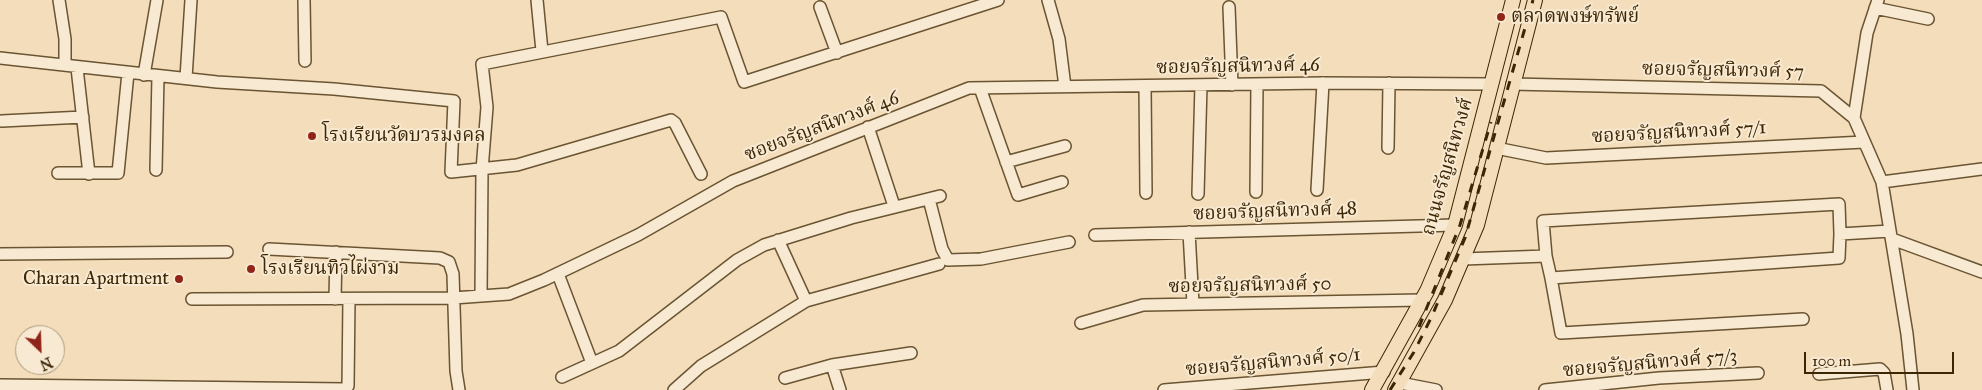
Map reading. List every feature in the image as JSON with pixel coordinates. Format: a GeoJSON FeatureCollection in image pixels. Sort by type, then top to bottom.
{"type":"FeatureCollection","features":[{"type":"Feature","properties":{"kind":"main road","name":"ถนนจรัญสนิทวงศ์"},"geometry":{"type":"LineString","coordinates":[[1372,390],[1384,372],[1422,300],[1454,225],[1490,84],[1514,0]]}},
{"type":"Feature","properties":{"kind":"main road","name":"ถนนจรัญสนิทวงศ์"},"geometry":{"type":"LineString","coordinates":[[1398,386],[1434,322],[1477,225],[1535,0]]}},
{"type":"Feature","properties":{"kind":"main road"},"geometry":{"type":"LineString","coordinates":[[1415,314],[1434,322]]}},
{"type":"Feature","properties":{"kind":"street"},"geometry":{"type":"LineString","coordinates":[[60,0],[65,39],[65,65]]}},
{"type":"Feature","properties":{"kind":"street"},"geometry":{"type":"LineString","coordinates":[[144,75],[157,0]]}},
{"type":"Feature","properties":{"kind":"street"},"geometry":{"type":"LineString","coordinates":[[186,78],[190,0]]}},
{"type":"Feature","properties":{"kind":"street"},"geometry":{"type":"LineString","coordinates":[[304,0],[305,61]]}},
{"type":"Feature","properties":{"kind":"street"},"geometry":{"type":"LineString","coordinates":[[537,0],[542,51]]}},
{"type":"Feature","properties":{"kind":"street"},"geometry":{"type":"LineString","coordinates":[[481,295],[482,170],[487,107],[482,64],[721,17],[744,82],[998,0]]}},
{"type":"Feature","properties":{"kind":"street"},"geometry":{"type":"LineString","coordinates":[[1048,0],[1059,39],[1065,87]]}},
{"type":"Feature","properties":{"kind":"street"},"geometry":{"type":"LineString","coordinates":[[1854,118],[1868,33],[1876,4],[1928,19]]}},
{"type":"Feature","properties":{"kind":"street"},"geometry":{"type":"LineString","coordinates":[[820,7],[836,53]]}},
{"type":"Feature","properties":{"kind":"street"},"geometry":{"type":"LineString","coordinates":[[1229,7],[1232,84]]}},
{"type":"Feature","properties":{"kind":"street"},"geometry":{"type":"LineString","coordinates":[[0,58],[44,61],[77,68],[144,75],[454,101],[451,172],[516,166],[671,120],[675,123],[702,174]]}},
{"type":"Feature","properties":{"kind":"street"},"geometry":{"type":"LineString","coordinates":[[77,68],[89,174]]}},
{"type":"Feature","properties":{"kind":"street"},"geometry":{"type":"LineString","coordinates":[[58,173],[118,173],[128,73]]}},
{"type":"Feature","properties":{"kind":"street"},"geometry":{"type":"LineString","coordinates":[[156,170],[158,76]]}},
{"type":"Feature","properties":{"kind":"street"},"geometry":{"type":"LineString","coordinates":[[1317,190],[1323,83]]}},
{"type":"Feature","properties":{"kind":"street","name":"ซอยจรัญสนิทวงศ์ 46"},"geometry":{"type":"LineString","coordinates":[[192,299],[452,298],[509,294],[558,274],[638,235],[733,180],[969,88],[1323,83],[1490,84]]}},
{"type":"Feature","properties":{"kind":"street"},"geometry":{"type":"LineString","coordinates":[[1388,148],[1389,83]]}},
{"type":"Feature","properties":{"kind":"street"},"geometry":{"type":"LineString","coordinates":[[1256,192],[1257,84]]}},
{"type":"Feature","properties":{"kind":"street","name":"ซอยจรัญสนิทวงศ์ 57"},"geometry":{"type":"LineString","coordinates":[[1512,84],[1820,91],[1854,118],[1882,182],[1891,235],[1911,389]]}},
{"type":"Feature","properties":{"kind":"street"},"geometry":{"type":"LineString","coordinates":[[1198,194],[1201,85]]}},
{"type":"Feature","properties":{"kind":"street"},"geometry":{"type":"LineString","coordinates":[[1145,86],[1146,193]]}},
{"type":"Feature","properties":{"kind":"street"},"geometry":{"type":"LineString","coordinates":[[980,88],[1018,194],[1062,182]]}},
{"type":"Feature","properties":{"kind":"street"},"geometry":{"type":"LineString","coordinates":[[2,122],[82,117]]}},
{"type":"Feature","properties":{"kind":"street"},"geometry":{"type":"LineString","coordinates":[[868,128],[894,206]]}},
{"type":"Feature","properties":{"kind":"street","name":"ซอยจรัญสนิทวงศ์ 57/1"},"geometry":{"type":"LineString","coordinates":[[1496,148],[1546,158],[1864,142]]}},
{"type":"Feature","properties":{"kind":"street"},"geometry":{"type":"LineString","coordinates":[[1006,162],[1065,146]]}},
{"type":"Feature","properties":{"kind":"street"},"geometry":{"type":"LineString","coordinates":[[1882,182],[1982,169]]}},
{"type":"Feature","properties":{"kind":"street"},"geometry":{"type":"LineString","coordinates":[[562,376],[619,351],[737,260],[778,240],[894,206],[940,196]]}},
{"type":"Feature","properties":{"kind":"street"},"geometry":{"type":"LineString","coordinates":[[929,199],[942,249],[948,260],[982,259],[1069,242]]}},
{"type":"Feature","properties":{"kind":"street"},"geometry":{"type":"LineString","coordinates":[[1551,278],[1839,258],[1839,204],[1544,221],[1546,256],[1561,333],[1803,319]]}},
{"type":"Feature","properties":{"kind":"street","name":"ซอยจรัญสนิทวงศ์ 48"},"geometry":{"type":"LineString","coordinates":[[1096,235],[1454,225]]}},
{"type":"Feature","properties":{"kind":"street"},"geometry":{"type":"LineString","coordinates":[[1189,232],[1193,304]]}},
{"type":"Feature","properties":{"kind":"street"},"geometry":{"type":"LineString","coordinates":[[1840,234],[1891,235],[1982,272]]}},
{"type":"Feature","properties":{"kind":"street"},"geometry":{"type":"LineString","coordinates":[[778,240],[806,300]]}},
{"type":"Feature","properties":{"kind":"street"},"geometry":{"type":"LineString","coordinates":[[269,249],[440,258],[449,262],[452,274],[456,370],[459,390]]}},
{"type":"Feature","properties":{"kind":"street"},"geometry":{"type":"LineString","coordinates":[[0,254],[227,252]]}},
{"type":"Feature","properties":{"kind":"street"},"geometry":{"type":"LineString","coordinates":[[335,299],[336,252]]}},
{"type":"Feature","properties":{"kind":"street"},"geometry":{"type":"LineString","coordinates":[[1462,259],[1546,256]]}},
{"type":"Feature","properties":{"kind":"street"},"geometry":{"type":"LineString","coordinates":[[674,390],[701,366],[806,300],[939,264]]}},
{"type":"Feature","properties":{"kind":"street"},"geometry":{"type":"LineString","coordinates":[[558,274],[592,363]]}},
{"type":"Feature","properties":{"kind":"street"},"geometry":{"type":"LineString","coordinates":[[0,385],[257,389],[347,388],[349,299]]}},
{"type":"Feature","properties":{"kind":"street","name":"ซอยจรัญสนิทวงศ์ 50"},"geometry":{"type":"LineString","coordinates":[[1081,323],[1143,305],[1422,300]]}},
{"type":"Feature","properties":{"kind":"street"},"geometry":{"type":"LineString","coordinates":[[785,378],[832,365],[911,353]]}},
{"type":"Feature","properties":{"kind":"street"},"geometry":{"type":"LineString","coordinates":[[832,365],[840,390]]}},
{"type":"Feature","properties":{"kind":"street"},"geometry":{"type":"LineString","coordinates":[[1819,374],[1880,368],[1884,373],[1887,390]]}},
{"type":"Feature","properties":{"kind":"street","name":"ซอยจรัญสนิทวงศ์ 50/1"},"geometry":{"type":"LineString","coordinates":[[1164,390],[1384,372]]}},
{"type":"Feature","properties":{"kind":"street","name":"ซอยจรัญสนิทวงศ์ 57/3"},"geometry":{"type":"LineString","coordinates":[[1545,390],[1659,378],[1758,373]]}},
{"type":"Feature","properties":{"kind":"street"},"geometry":{"type":"LineString","coordinates":[[1398,386],[1436,390]]}},
{"type":"Feature","properties":{"kind":"railway"},"geometry":{"type":"LineString","coordinates":[[1390,390],[1414,352],[1432,316],[1465,238],[1533,0]]}},
{"type":"Feature","properties":{"kind":"railway"},"geometry":{"type":"LineString","coordinates":[[1419,327],[1460,225],[1491,122]]}},
{"type":"Feature","properties":{"kind":"place","name":"ตลาดพงษ์ทรัพย์"},"geometry":{"type":"Point","coordinates":[1501,17]}},
{"type":"Feature","properties":{"kind":"place","name":"โรงเรียนวัดบวรมงคล"},"geometry":{"type":"Point","coordinates":[312,136]}},
{"type":"Feature","properties":{"kind":"place","name":"โรงเรียนทิวไผ่งาม"},"geometry":{"type":"Point","coordinates":[251,269]}},
{"type":"Feature","properties":{"kind":"place","name":"Charan Apartment"},"geometry":{"type":"Point","coordinates":[179,279]}}]}
